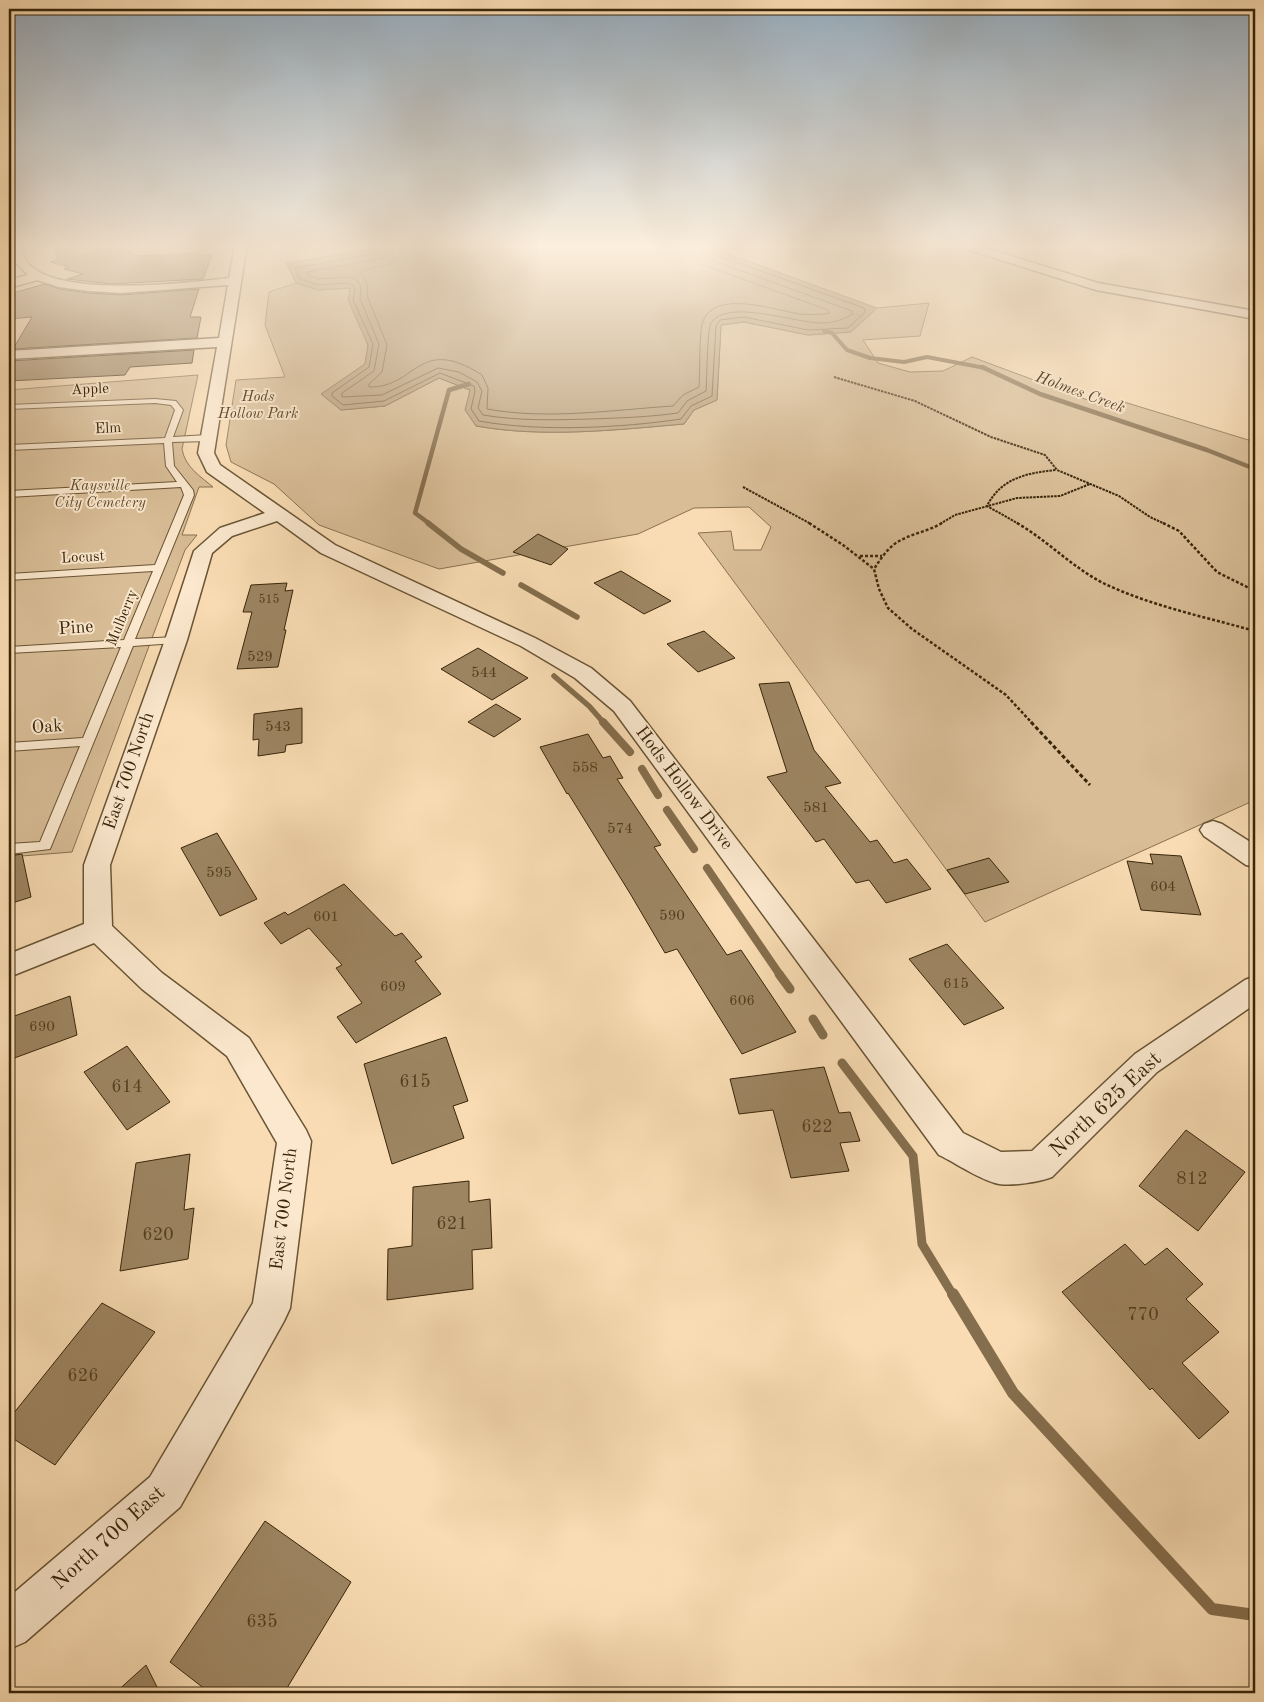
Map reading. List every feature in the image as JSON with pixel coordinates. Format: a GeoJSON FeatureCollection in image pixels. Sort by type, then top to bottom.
{"type":"FeatureCollection","features":[{"type":"Feature","properties":{"kind":"street"},"geometry":{"type":"LineString","coordinates":[[227,324],[206,453],[213,468],[279,514]]}},
{"type":"Feature","properties":{"kind":"street"},"geometry":{"type":"LineString","coordinates":[[9,355],[224,342]]}},
{"type":"Feature","properties":{"kind":"street","name":"East 700 North"},"geometry":{"type":"LineString","coordinates":[[271,1308],[294,1141],[238,1047],[152,981],[98,930],[96,865],[176,640],[203,552],[226,532],[279,514]]}},
{"type":"Feature","properties":{"kind":"street","name":"Hods Hollow Drive"},"geometry":{"type":"LineString","coordinates":[[279,514],[328,549],[528,642],[583,673],[622,706],[951,1144],[999,1168]]}},
{"type":"Feature","properties":{"kind":"street"},"geometry":{"type":"LineString","coordinates":[[1213,830],[1255,858]]}},
{"type":"Feature","properties":{"kind":"street"},"geometry":{"type":"LineString","coordinates":[[9,966],[98,930]]}},
{"type":"Feature","properties":{"kind":"street","name":"North 625 East"},"geometry":{"type":"LineString","coordinates":[[999,1168],[1040,1166],[1146,1063],[1255,988]]}},
{"type":"Feature","properties":{"kind":"street","name":"North 700 East"},"geometry":{"type":"LineString","coordinates":[[9,1626],[165,1492],[271,1308]]}},
{"type":"Feature","properties":{"kind":"lane","name":"Apple"},"geometry":{"type":"LineString","coordinates":[[9,407],[155,401],[173,402],[179,410],[168,440]]}},
{"type":"Feature","properties":{"kind":"lane","name":"Elm"},"geometry":{"type":"LineString","coordinates":[[9,448],[208,438]]}},
{"type":"Feature","properties":{"kind":"lane"},"geometry":{"type":"LineString","coordinates":[[168,440],[170,466],[184,484]]}},
{"type":"Feature","properties":{"kind":"lane"},"geometry":{"type":"LineString","coordinates":[[9,494],[184,484]]}},
{"type":"Feature","properties":{"kind":"lane","name":"Mulberry"},"geometry":{"type":"LineString","coordinates":[[45,846],[189,494],[184,484]]}},
{"type":"Feature","properties":{"kind":"lane","name":"Locust"},"geometry":{"type":"LineString","coordinates":[[9,577],[160,568]]}},
{"type":"Feature","properties":{"kind":"lane","name":"Pine"},"geometry":{"type":"LineString","coordinates":[[9,650],[176,640]]}},
{"type":"Feature","properties":{"kind":"lane","name":"Oak"},"geometry":{"type":"LineString","coordinates":[[9,747],[87,742]]}},
{"type":"Feature","properties":{"kind":"lane"},"geometry":{"type":"LineString","coordinates":[[9,849],[45,846]]}},
{"type":"Feature","properties":{"kind":"path"},"geometry":{"type":"LineString","coordinates":[[834,377],[915,401],[991,437],[1045,454],[1057,470]]}},
{"type":"Feature","properties":{"kind":"path"},"geometry":{"type":"LineString","coordinates":[[987,506],[992,495],[1002,484],[1030,472],[1057,470],[1119,496],[1150,517],[1179,531],[1217,572],[1255,591]]}},
{"type":"Feature","properties":{"kind":"path"},"geometry":{"type":"LineString","coordinates":[[874,569],[882,556],[900,540],[934,528],[955,515],[1017,498],[1060,496],[1090,484]]}},
{"type":"Feature","properties":{"kind":"path"},"geometry":{"type":"LineString","coordinates":[[743,487],[799,516],[860,556],[874,569],[879,589],[888,608],[912,629],[1006,695],[1090,785]]}},
{"type":"Feature","properties":{"kind":"path"},"geometry":{"type":"LineString","coordinates":[[987,506],[1022,526],[1074,566],[1106,584],[1157,603],[1255,631]]}},
{"type":"Feature","properties":{"kind":"path"},"geometry":{"type":"LineString","coordinates":[[860,556],[882,556]]}},
{"type":"Feature","properties":{"kind":"green space","name":"Hods Hollow Park"},"geometry":{"type":"Polygon","coordinates":[[[361,324],[368,346],[365,364],[322,394],[341,410],[385,406],[439,378],[470,390],[476,426],[527,432],[580,432],[684,424],[694,410],[717,400],[721,325],[756,324],[808,335],[850,332],[859,324],[923,324],[920,336],[863,340],[878,363],[910,372],[943,371],[972,357],[1093,402],[1124,402],[1255,442],[1255,800],[985,922],[698,533],[731,531],[734,550],[761,550],[771,527],[749,507],[694,508],[638,534],[439,569],[319,525],[274,484],[231,462],[226,445],[236,380],[285,377],[265,325],[361,324]]]}},
{"type":"Feature","properties":{"kind":"green space","name":"Kaysville City Cemetery"},"geometry":{"type":"Polygon","coordinates":[[[198,375],[182,449],[190,466],[213,487],[199,487],[182,535],[197,535],[185,550],[72,852],[9,857],[9,390],[198,375]]]}},
{"type":"Feature","properties":{"kind":"water"},"geometry":{"type":"Polygon","coordinates":[[[359,324],[725,324],[721,325],[717,400],[694,410],[684,424],[580,432],[527,432],[476,426],[465,410],[470,390],[439,378],[385,406],[341,410],[321,394],[365,364],[368,345],[359,324]]]}},
{"type":"Feature","properties":{"kind":"water"},"geometry":{"type":"Polygon","coordinates":[[[756,324],[859,324],[851,332],[808,335],[756,324]]]}},
{"type":"Feature","properties":{"kind":"building"},"geometry":{"type":"Polygon","coordinates":[[[28,324],[200,324],[197,338],[13,349],[28,324]]]}},
{"type":"Feature","properties":{"kind":"building"},"geometry":{"type":"Polygon","coordinates":[[[194,350],[192,363],[130,367],[125,375],[9,381],[9,361],[194,350]]]}},
{"type":"Feature","properties":{"kind":"building"},"geometry":{"type":"Polygon","coordinates":[[[538,534],[568,549],[551,565],[513,552],[538,534]]]}},
{"type":"Feature","properties":{"kind":"building"},"geometry":{"type":"Polygon","coordinates":[[[621,571],[671,601],[644,614],[594,583],[621,571]]]}},
{"type":"Feature","properties":{"kind":"building"},"geometry":{"type":"Polygon","coordinates":[[[287,583],[285,591],[293,590],[278,667],[237,669],[252,612],[243,612],[251,585],[287,583]]]}},
{"type":"Feature","properties":{"kind":"building"},"geometry":{"type":"Polygon","coordinates":[[[704,631],[735,658],[698,672],[667,644],[704,631]]]}},
{"type":"Feature","properties":{"kind":"building"},"geometry":{"type":"Polygon","coordinates":[[[478,648],[528,678],[492,700],[441,669],[478,648]]]}},
{"type":"Feature","properties":{"kind":"building"},"geometry":{"type":"Polygon","coordinates":[[[789,682],[814,750],[841,783],[825,787],[870,842],[877,840],[894,863],[907,859],[931,889],[886,903],[869,880],[856,883],[824,839],[816,842],[767,777],[787,772],[759,684],[789,682]]]}},
{"type":"Feature","properties":{"kind":"building"},"geometry":{"type":"Polygon","coordinates":[[[496,704],[521,719],[494,737],[468,722],[496,704]]]}},
{"type":"Feature","properties":{"kind":"building"},"geometry":{"type":"Polygon","coordinates":[[[302,708],[302,743],[286,745],[285,752],[258,756],[259,739],[253,740],[254,714],[302,708]]]}},
{"type":"Feature","properties":{"kind":"building"},"geometry":{"type":"Polygon","coordinates":[[[588,734],[603,758],[610,756],[623,778],[617,779],[661,845],[654,847],[727,955],[741,950],[796,1032],[742,1054],[677,949],[665,953],[540,747],[588,734]]]}},
{"type":"Feature","properties":{"kind":"building"},"geometry":{"type":"Polygon","coordinates":[[[217,833],[257,899],[220,916],[181,848],[217,833]]]}},
{"type":"Feature","properties":{"kind":"building"},"geometry":{"type":"Polygon","coordinates":[[[22,854],[31,897],[9,904],[9,856],[22,854]]]}},
{"type":"Feature","properties":{"kind":"building"},"geometry":{"type":"Polygon","coordinates":[[[1150,854],[1181,856],[1201,915],[1141,910],[1127,861],[1153,864],[1150,854]]]}},
{"type":"Feature","properties":{"kind":"building"},"geometry":{"type":"Polygon","coordinates":[[[989,858],[1009,882],[965,894],[947,870],[989,858]]]}},
{"type":"Feature","properties":{"kind":"building"},"geometry":{"type":"Polygon","coordinates":[[[344,884],[395,936],[402,933],[422,957],[415,961],[441,994],[356,1043],[337,1017],[362,1003],[336,968],[342,965],[309,928],[281,944],[264,923],[285,912],[288,915],[344,884]]]}},
{"type":"Feature","properties":{"kind":"building"},"geometry":{"type":"Polygon","coordinates":[[[947,944],[1004,1008],[964,1025],[909,959],[947,944]]]}},
{"type":"Feature","properties":{"kind":"building"},"geometry":{"type":"Polygon","coordinates":[[[70,996],[77,1035],[9,1060],[9,1018],[70,996]]]}},
{"type":"Feature","properties":{"kind":"building"},"geometry":{"type":"Polygon","coordinates":[[[446,1037],[468,1101],[453,1106],[464,1138],[392,1164],[364,1064],[446,1037]]]}},
{"type":"Feature","properties":{"kind":"building"},"geometry":{"type":"Polygon","coordinates":[[[127,1046],[170,1102],[127,1130],[84,1072],[127,1046]]]}},
{"type":"Feature","properties":{"kind":"building"},"geometry":{"type":"Polygon","coordinates":[[[824,1067],[839,1113],[850,1112],[860,1141],[840,1143],[849,1171],[791,1178],[773,1110],[739,1114],[730,1079],[824,1067]]]}},
{"type":"Feature","properties":{"kind":"building"},"geometry":{"type":"Polygon","coordinates":[[[1186,1130],[1245,1172],[1198,1231],[1139,1186],[1186,1130]]]}},
{"type":"Feature","properties":{"kind":"building"},"geometry":{"type":"Polygon","coordinates":[[[190,1154],[184,1210],[194,1208],[188,1259],[120,1271],[136,1163],[190,1154]]]}},
{"type":"Feature","properties":{"kind":"building"},"geometry":{"type":"Polygon","coordinates":[[[469,1181],[469,1202],[490,1199],[492,1248],[472,1250],[473,1289],[387,1300],[388,1249],[412,1246],[413,1187],[469,1181]]]}},
{"type":"Feature","properties":{"kind":"building"},"geometry":{"type":"Polygon","coordinates":[[[1125,1244],[1145,1265],[1167,1248],[1203,1284],[1186,1299],[1219,1332],[1182,1363],[1229,1412],[1199,1439],[1152,1388],[1150,1390],[1062,1292],[1125,1244]]]}},
{"type":"Feature","properties":{"kind":"building"},"geometry":{"type":"Polygon","coordinates":[[[102,1303],[155,1332],[55,1465],[9,1436],[9,1419],[102,1303]]]}},
{"type":"Feature","properties":{"kind":"building"},"geometry":{"type":"Polygon","coordinates":[[[265,1521],[351,1582],[284,1693],[210,1693],[170,1662],[265,1521]]]}},
{"type":"Feature","properties":{"kind":"building"},"geometry":{"type":"Polygon","coordinates":[[[146,1665],[160,1693],[115,1693],[146,1665]]]}},
{"type":"Feature","properties":{"kind":"waterway","name":"Holmes Creek"},"geometry":{"type":"LineString","coordinates":[[824,331],[832,333],[847,350],[870,358],[904,362],[927,357],[984,368]]}},
{"type":"Feature","properties":{"kind":"waterway","name":"Holmes Creek"},"geometry":{"type":"LineString","coordinates":[[984,368],[1040,394],[1207,450],[1255,469]]}},
{"type":"Feature","properties":{"kind":"waterway"},"geometry":{"type":"LineString","coordinates":[[430,524],[415,513],[449,390],[469,384]]}},
{"type":"Feature","properties":{"kind":"waterway"},"geometry":{"type":"LineString","coordinates":[[428,523],[461,549],[503,573]]}},
{"type":"Feature","properties":{"kind":"waterway"},"geometry":{"type":"LineString","coordinates":[[521,585],[577,617]]}},
{"type":"Feature","properties":{"kind":"waterway"},"geometry":{"type":"LineString","coordinates":[[554,676],[589,706],[604,723]]}},
{"type":"Feature","properties":{"kind":"waterway"},"geometry":{"type":"LineString","coordinates":[[603,722],[630,752]]}},
{"type":"Feature","properties":{"kind":"waterway"},"geometry":{"type":"LineString","coordinates":[[642,769],[658,795]]}},
{"type":"Feature","properties":{"kind":"waterway"},"geometry":{"type":"LineString","coordinates":[[667,810],[694,849]]}},
{"type":"Feature","properties":{"kind":"waterway"},"geometry":{"type":"LineString","coordinates":[[707,868],[780,975]]}},
{"type":"Feature","properties":{"kind":"waterway"},"geometry":{"type":"LineString","coordinates":[[779,974],[790,989]]}},
{"type":"Feature","properties":{"kind":"waterway"},"geometry":{"type":"LineString","coordinates":[[813,1019],[823,1035]]}},
{"type":"Feature","properties":{"kind":"waterway"},"geometry":{"type":"LineString","coordinates":[[842,1063],[913,1156],[922,1244],[953,1295]]}},
{"type":"Feature","properties":{"kind":"waterway"},"geometry":{"type":"LineString","coordinates":[[953,1294],[1013,1393],[1212,1609],[1255,1615]]}}]}
